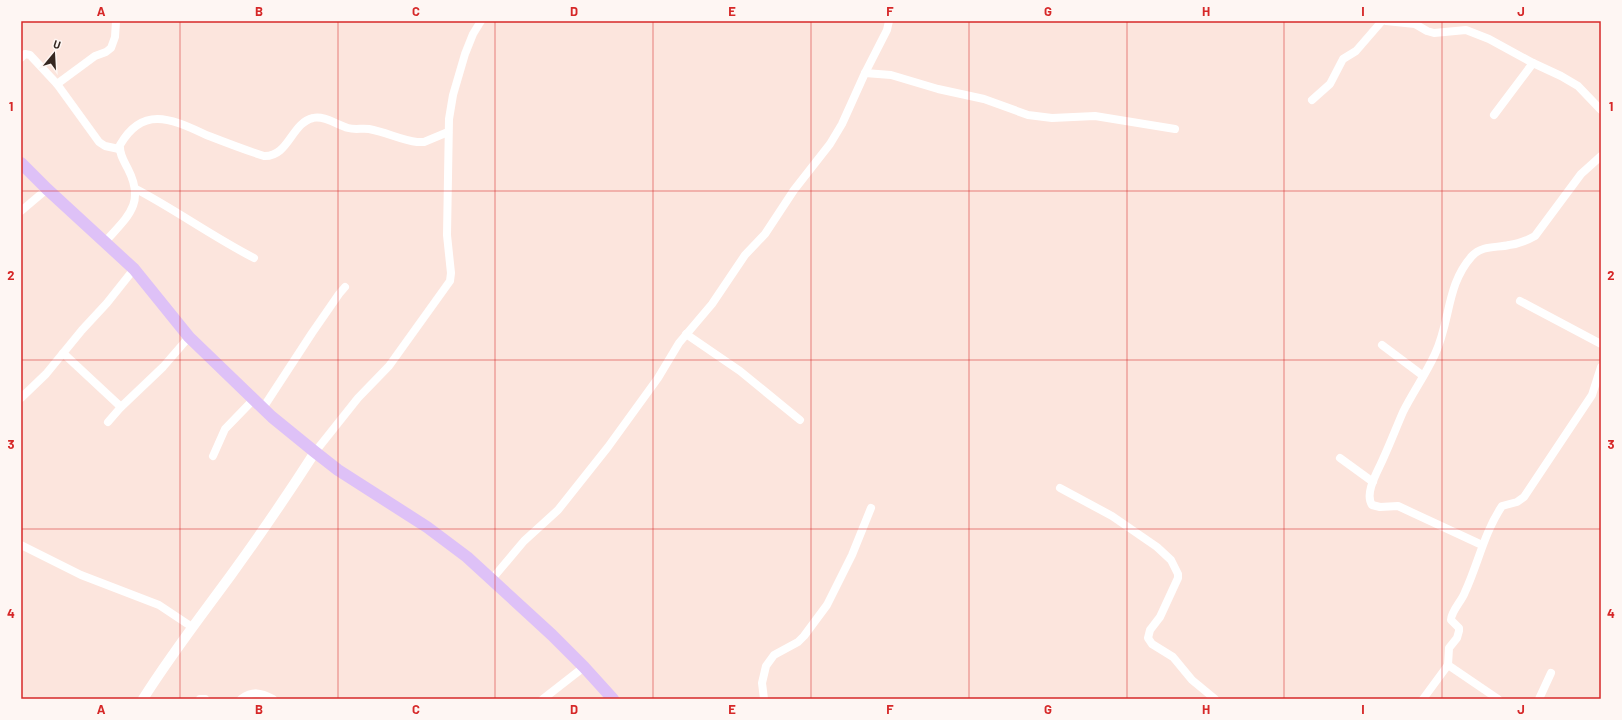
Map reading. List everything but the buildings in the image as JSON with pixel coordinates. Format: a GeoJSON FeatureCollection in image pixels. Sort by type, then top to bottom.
{"type":"FeatureCollection","features":[{"type":"Feature","properties":{"kind":"main road"},"geometry":{"type":"LineString","coordinates":[[21,163],[134,269],[189,337],[263,408],[315,452],[352,479],[441,537],[492,578],[584,667],[613,699]]}},
{"type":"Feature","properties":{"kind":"street"},"geometry":{"type":"LineString","coordinates":[[57,84],[95,56],[106,52],[111,48],[115,37],[116,21]]}},
{"type":"Feature","properties":{"kind":"street"},"geometry":{"type":"LineString","coordinates":[[143,699],[171,656],[286,499],[315,452],[358,398],[389,366],[441,296],[450,281],[452,273],[447,235],[448,132],[450,110],[463,60],[481,21]]}},
{"type":"Feature","properties":{"kind":"street"},"geometry":{"type":"LineString","coordinates":[[492,578],[524,541],[552,517],[564,502],[649,391],[686,334],[712,304],[745,255],[765,234],[794,190],[833,140],[887,30],[889,21]]}},
{"type":"Feature","properties":{"kind":"street"},"geometry":{"type":"LineString","coordinates":[[1312,100],[1330,84],[1343,59],[1356,51],[1382,21]]}},
{"type":"Feature","properties":{"kind":"street"},"geometry":{"type":"LineString","coordinates":[[1386,21],[1415,24],[1434,33],[1466,30],[1489,39],[1533,64],[1561,76],[1578,86],[1601,110]]}},
{"type":"Feature","properties":{"kind":"street"},"geometry":{"type":"LineString","coordinates":[[21,58],[25,54],[30,55],[57,84],[99,142],[105,146],[119,149]]}},
{"type":"Feature","properties":{"kind":"street"},"geometry":{"type":"LineString","coordinates":[[1494,115],[1533,64]]}},
{"type":"Feature","properties":{"kind":"street"},"geometry":{"type":"LineString","coordinates":[[865,73],[891,75],[945,91],[984,99],[1028,115],[1052,118],[1095,116],[1175,129]]}},
{"type":"Feature","properties":{"kind":"street"},"geometry":{"type":"LineString","coordinates":[[105,242],[126,218],[132,208],[136,194],[132,177],[119,149],[120,145],[127,135],[138,125],[150,120],[170,120],[264,156],[271,156],[282,150],[304,122],[316,117],[348,128],[369,129],[417,142],[424,142],[448,132]]}},
{"type":"Feature","properties":{"kind":"street"},"geometry":{"type":"LineString","coordinates":[[1482,545],[1398,506],[1380,507],[1372,505],[1370,498],[1373,482],[1403,412],[1422,375],[1435,354],[1442,336],[1453,290],[1469,259],[1474,254],[1486,248],[1519,243],[1535,236],[1582,174],[1601,156]]}},
{"type":"Feature","properties":{"kind":"street"},"geometry":{"type":"LineString","coordinates":[[21,211],[47,189]]}},
{"type":"Feature","properties":{"kind":"street"},"geometry":{"type":"LineString","coordinates":[[136,189],[160,201],[190,222],[254,258]]}},
{"type":"Feature","properties":{"kind":"street"},"geometry":{"type":"LineString","coordinates":[[21,398],[36,385],[82,330],[107,303],[134,269]]}},
{"type":"Feature","properties":{"kind":"street"},"geometry":{"type":"LineString","coordinates":[[263,408],[312,333],[345,287]]}},
{"type":"Feature","properties":{"kind":"street"},"geometry":{"type":"LineString","coordinates":[[1520,301],[1601,344]]}},
{"type":"Feature","properties":{"kind":"street"},"geometry":{"type":"LineString","coordinates":[[686,334],[740,372],[800,420]]}},
{"type":"Feature","properties":{"kind":"street"},"geometry":{"type":"LineString","coordinates":[[108,422],[121,407],[163,367],[189,337]]}},
{"type":"Feature","properties":{"kind":"street"},"geometry":{"type":"LineString","coordinates":[[1382,345],[1422,375]]}},
{"type":"Feature","properties":{"kind":"street"},"geometry":{"type":"LineString","coordinates":[[63,354],[121,407]]}},
{"type":"Feature","properties":{"kind":"street"},"geometry":{"type":"LineString","coordinates":[[1423,699],[1448,665],[1449,648],[1457,638],[1459,631],[1459,628],[1451,620],[1451,616],[1462,600],[1475,570],[1482,545],[1502,506],[1517,502],[1524,497],[1592,395],[1599,383],[1601,367]]}},
{"type":"Feature","properties":{"kind":"street"},"geometry":{"type":"LineString","coordinates":[[213,456],[225,429],[254,399]]}},
{"type":"Feature","properties":{"kind":"street"},"geometry":{"type":"LineString","coordinates":[[1340,458],[1373,482]]}},
{"type":"Feature","properties":{"kind":"street"},"geometry":{"type":"LineString","coordinates":[[1060,488],[1112,516],[1157,547],[1171,560],[1178,574],[1178,578],[1160,617],[1150,630],[1148,638],[1152,644],[1173,657],[1192,680],[1215,699]]}},
{"type":"Feature","properties":{"kind":"street"},"geometry":{"type":"LineString","coordinates":[[764,699],[762,683],[766,666],[774,655],[798,642],[827,605],[852,554],[871,508]]}},
{"type":"Feature","properties":{"kind":"street"},"geometry":{"type":"LineString","coordinates":[[21,546],[81,575],[159,606],[192,627]]}},
{"type":"Feature","properties":{"kind":"street"},"geometry":{"type":"LineString","coordinates":[[1448,665],[1498,699]]}},
{"type":"Feature","properties":{"kind":"street"},"geometry":{"type":"LineString","coordinates":[[543,699],[584,667]]}},
{"type":"Feature","properties":{"kind":"street"},"geometry":{"type":"LineString","coordinates":[[1539,699],[1551,673]]}},
{"type":"Feature","properties":{"kind":"street"},"geometry":{"type":"LineString","coordinates":[[241,699],[251,693],[266,695],[272,699]]}},
{"type":"Feature","properties":{"kind":"street"},"geometry":{"type":"LineString","coordinates":[[200,699],[205,699]]}}]}
